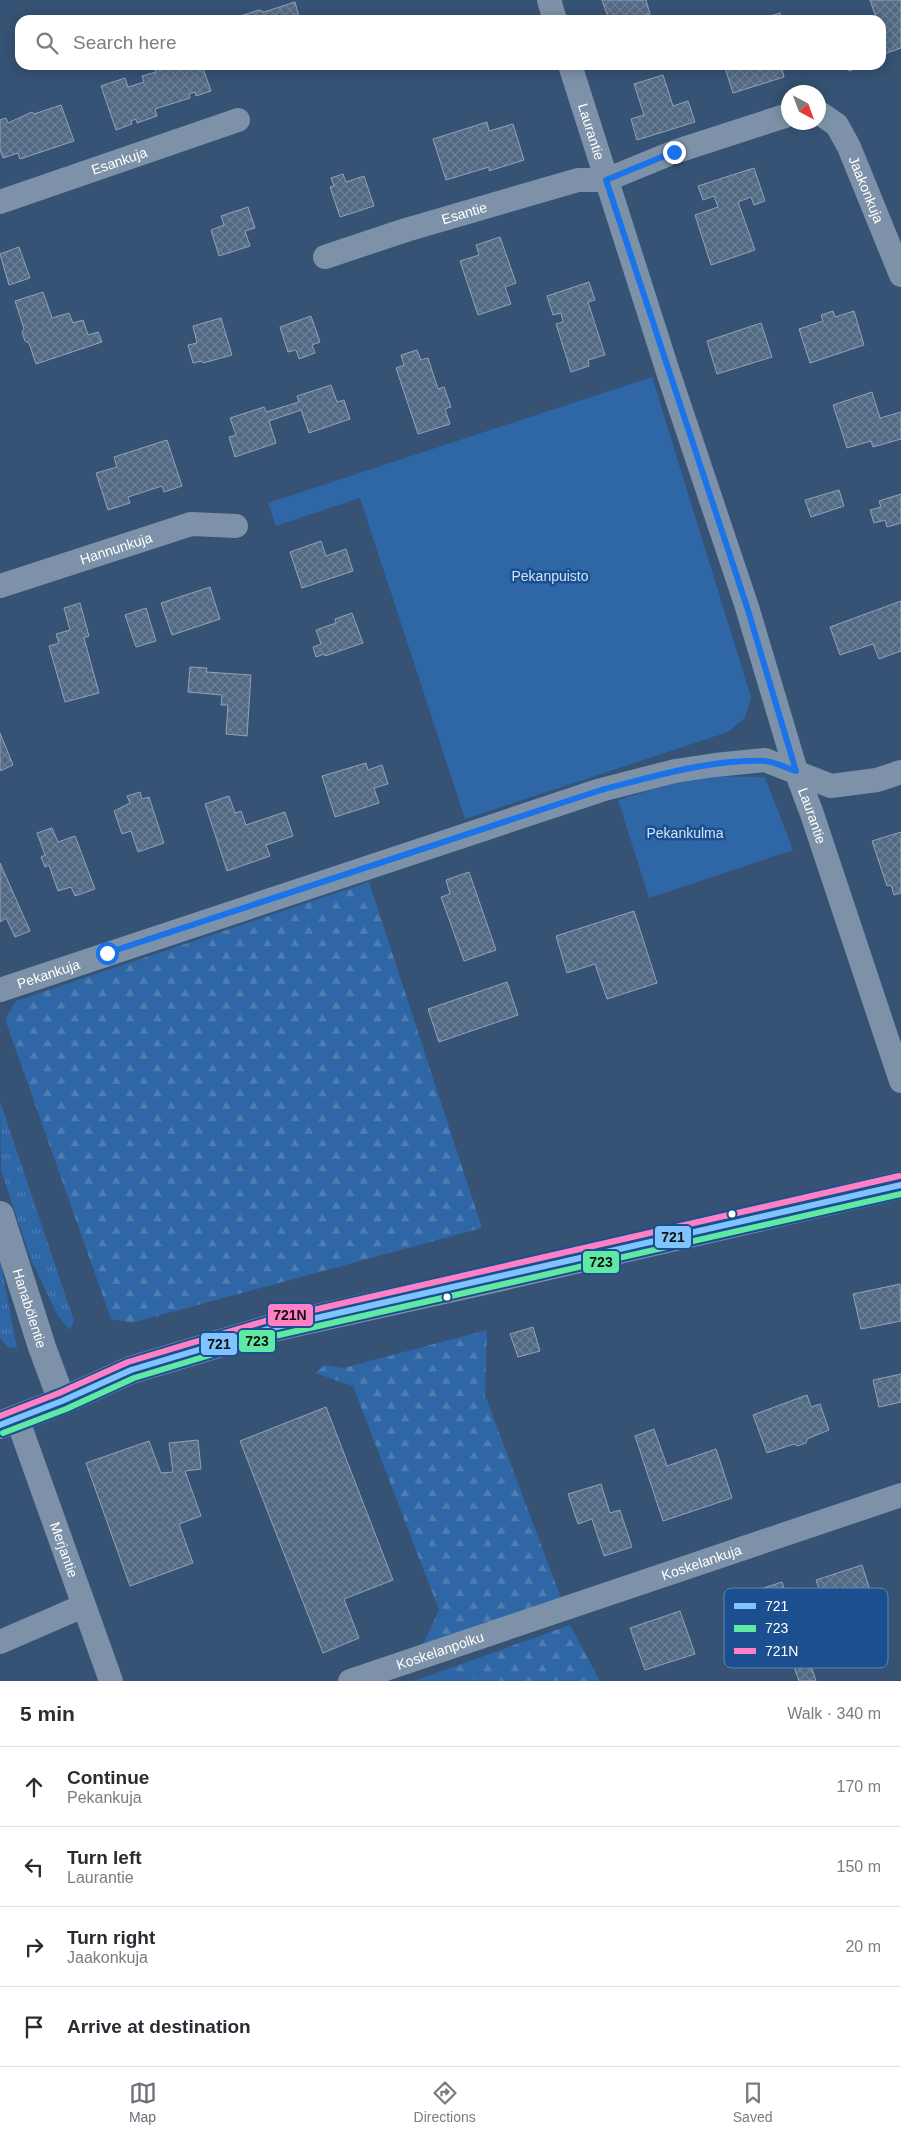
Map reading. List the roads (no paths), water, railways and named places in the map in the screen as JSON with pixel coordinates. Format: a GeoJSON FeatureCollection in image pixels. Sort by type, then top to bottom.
{"type":"FeatureCollection","features":[{"type":"Feature","properties":{"kind":"street"},"geometry":{"type":"LineString","coordinates":[[549,0],[554,15]]}},
{"type":"Feature","properties":{"kind":"street","name":"Laurantie"},"geometry":{"type":"LineString","coordinates":[[572,70],[747,607],[796,771],[901,1081]]}},
{"type":"Feature","properties":{"kind":"street"},"geometry":{"type":"LineString","coordinates":[[606,180],[674,152],[781,117]]}},
{"type":"Feature","properties":{"kind":"street","name":"Jaakonkuja"},"geometry":{"type":"LineString","coordinates":[[826,117],[837,125],[849,146],[901,275]]}},
{"type":"Feature","properties":{"kind":"street","name":"Esankuja"},"geometry":{"type":"LineString","coordinates":[[0,202],[238,120]]}},
{"type":"Feature","properties":{"kind":"street","name":"Esantie"},"geometry":{"type":"LineString","coordinates":[[325,256],[406,230],[578,180],[606,180]]}},
{"type":"Feature","properties":{"kind":"street","name":"Hannunkuja"},"geometry":{"type":"LineString","coordinates":[[0,586],[191,524],[236,526]]}},
{"type":"Feature","properties":{"kind":"street","name":"Pekankuja"},"geometry":{"type":"LineString","coordinates":[[0,990],[601,790],[674,771],[715,764],[765,760],[831,786],[877,780],[901,772]]}},
{"type":"Feature","properties":{"kind":"street"},"geometry":{"type":"LineString","coordinates":[[8,1421],[62,1401],[131,1370],[268,1328],[484,1282],[901,1185]]}},
{"type":"Feature","properties":{"kind":"street","name":"Hanabölentie"},"geometry":{"type":"LineString","coordinates":[[0,1214],[42,1347],[62,1401]]}},
{"type":"Feature","properties":{"kind":"street","name":"Merjantie"},"geometry":{"type":"LineString","coordinates":[[8,1421],[83,1606],[111,1681]]}},
{"type":"Feature","properties":{"kind":"street","name":"Koskelankuja"},"geometry":{"type":"LineString","coordinates":[[503,1631],[901,1495]]}},
{"type":"Feature","properties":{"kind":"street"},"geometry":{"type":"LineString","coordinates":[[0,1642],[83,1606]]}},
{"type":"Feature","properties":{"kind":"street","name":"Koskelanpolku"},"geometry":{"type":"LineString","coordinates":[[350,1681],[503,1631]]}},
{"type":"Feature","properties":{"kind":"park label","name":"Pekanpuisto"},"geometry":{"type":"Point","coordinates":[550,576]}},
{"type":"Feature","properties":{"kind":"park label","name":"Pekankulma"},"geometry":{"type":"Point","coordinates":[685,833]}}]}
